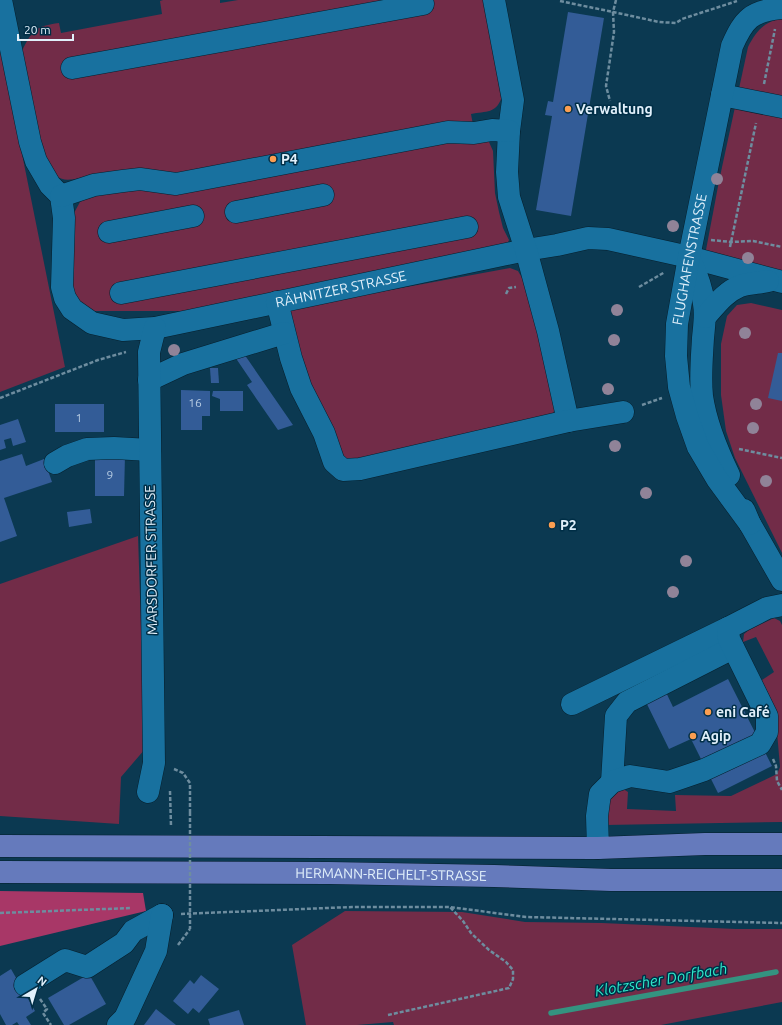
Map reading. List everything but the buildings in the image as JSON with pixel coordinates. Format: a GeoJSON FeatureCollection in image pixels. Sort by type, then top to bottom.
{"type":"FeatureCollection","features":[{"type":"Feature","properties":{"kind":"main road","name":"HERMANN-REICHELT-STRASSE"},"geometry":{"type":"LineString","coordinates":[[0,846],[598,848],[705,844],[782,844]]}},
{"type":"Feature","properties":{"kind":"main road","name":"HERMANN-REICHELT-STRASSE"},"geometry":{"type":"LineString","coordinates":[[0,872],[494,876],[611,880],[782,880]]}},
{"type":"Feature","properties":{"kind":"street"},"geometry":{"type":"LineString","coordinates":[[1,0],[32,148],[36,161],[50,185],[61,196],[94,185],[140,179],[176,184],[182,183],[448,132],[472,119],[493,116],[510,123]]}},
{"type":"Feature","properties":{"kind":"street"},"geometry":{"type":"LineString","coordinates":[[494,0],[513,100],[507,172],[509,197],[526,250],[548,331],[568,421]]}},
{"type":"Feature","properties":{"kind":"street"},"geometry":{"type":"LineString","coordinates":[[72,68],[423,4]]}},
{"type":"Feature","properties":{"kind":"street","name":"FLUGHAFENSTRASSE"},"geometry":{"type":"LineString","coordinates":[[750,524],[717,479],[698,447],[679,387],[676,356],[677,324],[732,46],[739,30],[745,22],[759,13],[779,8]]}},
{"type":"Feature","properties":{"kind":"street"},"geometry":{"type":"LineString","coordinates":[[722,95],[782,107]]}},
{"type":"Feature","properties":{"kind":"street"},"geometry":{"type":"LineString","coordinates":[[236,212],[323,195]]}},
{"type":"Feature","properties":{"kind":"street","name":"RÄHNITZER STRASSE"},"geometry":{"type":"LineString","coordinates":[[61,196],[64,218],[62,287],[65,298],[72,309],[92,323],[123,330],[155,328],[588,238],[691,248],[727,268],[778,281]]}},
{"type":"Feature","properties":{"kind":"street"},"geometry":{"type":"LineString","coordinates":[[109,232],[193,216]]}},
{"type":"Feature","properties":{"kind":"street"},"geometry":{"type":"LineString","coordinates":[[121,293],[467,227]]}},
{"type":"Feature","properties":{"kind":"street"},"geometry":{"type":"LineString","coordinates":[[691,248],[696,274],[705,305],[705,317]]}},
{"type":"Feature","properties":{"kind":"street","name":"FLUGHAFENSTRASSE"},"geometry":{"type":"LineString","coordinates":[[778,281],[740,286],[729,292],[718,302],[705,317],[701,369],[702,396],[708,424],[717,449],[750,524],[782,580]]}},
{"type":"Feature","properties":{"kind":"street"},"geometry":{"type":"LineString","coordinates":[[277,302],[284,333],[301,388],[324,433],[334,462],[343,470],[360,469],[568,421],[623,412]]}},
{"type":"Feature","properties":{"kind":"street","name":"MARSDORFER STRASSE"},"geometry":{"type":"LineString","coordinates":[[148,792],[154,764],[149,352],[155,328]]}},
{"type":"Feature","properties":{"kind":"street"},"geometry":{"type":"LineString","coordinates":[[149,380],[183,364],[284,333]]}},
{"type":"Feature","properties":{"kind":"street"},"geometry":{"type":"LineString","coordinates":[[55,463],[67,456],[87,449],[114,448],[150,450]]}},
{"type":"Feature","properties":{"kind":"street"},"geometry":{"type":"LineString","coordinates":[[612,782],[616,716],[627,702],[730,638],[767,608],[782,606]]}},
{"type":"Feature","properties":{"kind":"street"},"geometry":{"type":"LineString","coordinates":[[572,704],[730,638]]}},
{"type":"Feature","properties":{"kind":"street"},"geometry":{"type":"LineString","coordinates":[[598,848],[597,816],[600,794],[612,782],[630,776],[669,782],[704,770],[760,744],[766,732],[767,716],[730,638]]}},
{"type":"Feature","properties":{"kind":"street"},"geometry":{"type":"LineString","coordinates":[[27,983],[65,960],[87,967],[124,943],[133,931],[162,915]]}},
{"type":"Feature","properties":{"kind":"street"},"geometry":{"type":"LineString","coordinates":[[118,1025],[124,1018],[156,951],[162,915]]}},
{"type":"Feature","properties":{"kind":"path"},"geometry":{"type":"LineString","coordinates":[[610,101],[606,86],[614,32],[613,12],[616,0]]}},
{"type":"Feature","properties":{"kind":"path"},"geometry":{"type":"LineString","coordinates":[[560,1],[658,22],[676,23],[682,19],[741,0]]}},
{"type":"Feature","properties":{"kind":"path"},"geometry":{"type":"LineString","coordinates":[[727,268],[779,8]]}},
{"type":"Feature","properties":{"kind":"path"},"geometry":{"type":"LineString","coordinates":[[691,248],[731,242],[753,241],[782,248]]}},
{"type":"Feature","properties":{"kind":"path"},"geometry":{"type":"LineString","coordinates":[[0,398],[98,360],[125,352],[149,352]]}},
{"type":"Feature","properties":{"kind":"path"},"geometry":{"type":"LineString","coordinates":[[623,412],[663,398],[679,387]]}},
{"type":"Feature","properties":{"kind":"path"},"geometry":{"type":"LineString","coordinates":[[717,449],[736,448],[782,458]]}},
{"type":"Feature","properties":{"kind":"path"},"geometry":{"type":"LineString","coordinates":[[763,739],[776,766],[777,781],[782,790]]}},
{"type":"Feature","properties":{"kind":"path"},"geometry":{"type":"LineString","coordinates":[[177,946],[190,929],[190,783],[183,773]]}},
{"type":"Feature","properties":{"kind":"path"},"geometry":{"type":"LineString","coordinates":[[170,790],[171,829]]}},
{"type":"Feature","properties":{"kind":"path"},"geometry":{"type":"LineString","coordinates":[[0,913],[145,908],[162,915],[352,907],[449,907],[526,917],[782,923]]}},
{"type":"Feature","properties":{"kind":"path"},"geometry":{"type":"LineString","coordinates":[[388,1014],[509,988],[513,980],[513,970],[506,962],[489,950],[471,933],[463,921],[449,907]]}},
{"type":"Feature","properties":{"kind":"path"},"geometry":{"type":"LineString","coordinates":[[27,983],[47,1009],[43,1013],[51,1025]]}},
{"type":"Feature","properties":{"kind":"shaded area","name":"P4"},"geometry":{"type":"Polygon","coordinates":[[[220,0],[220,3],[238,0],[485,0],[502,96],[500,102],[494,109],[486,112],[471,114],[476,141],[487,140],[493,151],[495,193],[503,228],[509,240],[506,247],[184,311],[93,311],[83,307],[67,290],[74,213],[80,202],[88,197],[80,178],[68,180],[60,178],[46,165],[22,51],[32,34],[36,30],[45,26],[59,23],[61,33],[162,14],[160,1],[220,0]]]}},
{"type":"Feature","properties":{"kind":"shaded area"},"geometry":{"type":"Polygon","coordinates":[[[782,18],[782,278],[709,255],[706,250],[719,181],[748,47],[754,36],[761,28],[770,22],[782,18]]]}},
{"type":"Feature","properties":{"kind":"shaded area"},"geometry":{"type":"Polygon","coordinates":[[[0,36],[65,367],[0,392],[0,36]]]}},
{"type":"Feature","properties":{"kind":"shaded area"},"geometry":{"type":"Polygon","coordinates":[[[510,268],[518,271],[531,293],[555,406],[553,415],[347,463],[304,382],[287,315],[292,309],[510,268]]]}},
{"type":"Feature","properties":{"kind":"shaded area"},"geometry":{"type":"Polygon","coordinates":[[[751,303],[782,310],[782,553],[735,458],[726,431],[721,395],[721,344],[727,316],[737,305],[751,303]]]}},
{"type":"Feature","properties":{"kind":"shaded area"},"geometry":{"type":"Polygon","coordinates":[[[138,536],[145,749],[121,777],[119,824],[0,816],[0,584],[138,536]]]}},
{"type":"Feature","properties":{"kind":"shaded area"},"geometry":{"type":"Polygon","coordinates":[[[774,618],[780,621],[782,625],[782,822],[605,825],[608,791],[618,786],[628,792],[627,809],[676,811],[675,795],[731,796],[777,774],[780,767],[775,708],[762,680],[774,672],[756,637],[743,642],[744,634],[749,630],[774,618]]]}},
{"type":"Feature","properties":{"kind":"shaded area"},"geometry":{"type":"Polygon","coordinates":[[[0,891],[143,893],[146,911],[0,946],[0,891]]]}},
{"type":"Feature","properties":{"kind":"shaded area"},"geometry":{"type":"Polygon","coordinates":[[[345,911],[462,912],[525,922],[602,923],[736,929],[782,929],[782,1002],[661,1025],[394,1025],[393,1022],[357,1025],[306,1025],[292,945],[345,911]]]}},
{"type":"Feature","properties":{"kind":"waterway","name":"Klotzscher Dorfbach"},"geometry":{"type":"LineString","coordinates":[[551,1013],[776,972]]}},
{"type":"Feature","properties":{"kind":"place","name":"Verwaltung"},"geometry":{"type":"Point","coordinates":[568,109]}},
{"type":"Feature","properties":{"kind":"place","name":"P4"},"geometry":{"type":"Point","coordinates":[273,159]}},
{"type":"Feature","properties":{"kind":"place","name":"P2"},"geometry":{"type":"Point","coordinates":[552,525]}},
{"type":"Feature","properties":{"kind":"place","name":"eni Café"},"geometry":{"type":"Point","coordinates":[708,712]}},
{"type":"Feature","properties":{"kind":"place","name":"Agip"},"geometry":{"type":"Point","coordinates":[693,736]}}]}
